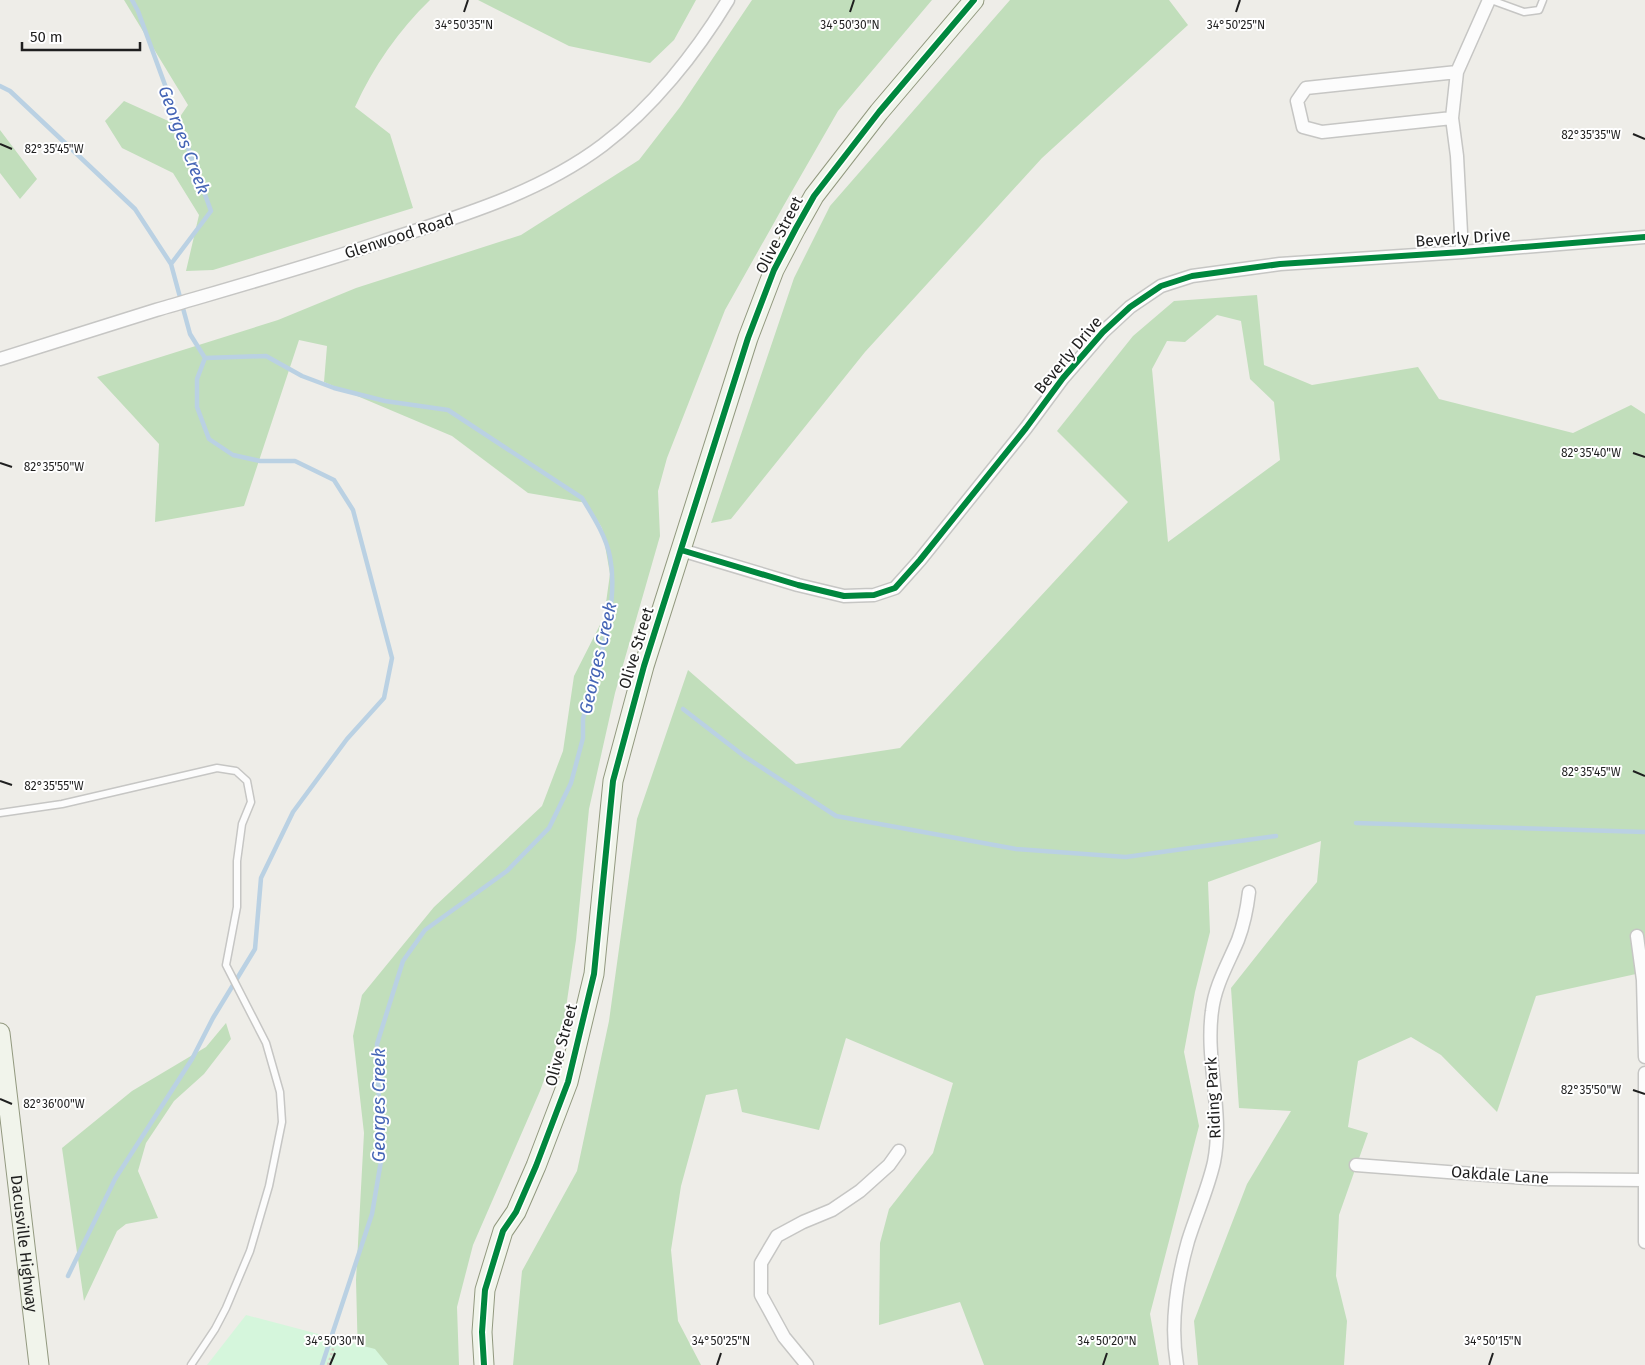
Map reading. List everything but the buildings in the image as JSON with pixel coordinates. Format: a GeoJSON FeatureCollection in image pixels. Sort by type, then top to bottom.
{"type":"FeatureCollection","features":[{"type":"Feature","properties":{"kind":"street","name":"Glenwood Road"},"geometry":{"type":"LineString","coordinates":[[0,359],[156,310],[327,260],[459,216],[517,193],[563,171],[603,145],[653,100],[710,30],[728,0]]}},
{"type":"Feature","properties":{"kind":"street","name":"Olive Street"},"geometry":{"type":"LineString","coordinates":[[484,1365],[482,1332],[484,1290],[503,1231],[516,1212],[568,1082],[594,974],[614,782],[644,666],[748,338],[774,270],[814,196],[879,112],[974,0]]}},
{"type":"Feature","properties":{"kind":"street"},"geometry":{"type":"LineString","coordinates":[[1462,252],[1457,156],[1452,118],[1456,72],[1490,0]]}},
{"type":"Feature","properties":{"kind":"street"},"geometry":{"type":"LineString","coordinates":[[1452,118],[1322,132],[1303,127],[1297,101],[1306,88],[1456,72]]}},
{"type":"Feature","properties":{"kind":"street","name":"Beverly Drive"},"geometry":{"type":"LineString","coordinates":[[681,550],[798,585],[844,596],[874,596],[895,588],[920,560],[1026,428],[1063,378],[1103,332],[1130,307],[1161,286],[1192,276],[1280,264],[1645,237]]}},
{"type":"Feature","properties":{"kind":"street","name":"Riding Park"},"geometry":{"type":"LineString","coordinates":[[1177,1365],[1174,1351],[1179,1281],[1188,1242],[1214,1161],[1217,1124],[1210,1037],[1212,1010],[1219,980],[1238,940],[1247,912],[1249,892]]}},
{"type":"Feature","properties":{"kind":"street"},"geometry":{"type":"LineString","coordinates":[[1637,936],[1643,980],[1645,1057]]}},
{"type":"Feature","properties":{"kind":"street","name":"Dacusville Highway"},"geometry":{"type":"LineString","coordinates":[[0,1034],[39,1365]]}},
{"type":"Feature","properties":{"kind":"street"},"geometry":{"type":"LineString","coordinates":[[1645,1073],[1645,1242]]}},
{"type":"Feature","properties":{"kind":"street"},"geometry":{"type":"LineString","coordinates":[[807,1365],[784,1337],[761,1295],[761,1263],[777,1236],[839,1205],[860,1191],[889,1165],[899,1150]]}},
{"type":"Feature","properties":{"kind":"street","name":"Oakdale Lane"},"geometry":{"type":"LineString","coordinates":[[1356,1165],[1539,1179],[1644,1180]]}},
{"type":"Feature","properties":{"kind":"lane"},"geometry":{"type":"LineString","coordinates":[[1490,0],[1524,12],[1539,10],[1543,0]]}},
{"type":"Feature","properties":{"kind":"lane"},"geometry":{"type":"LineString","coordinates":[[0,813],[62,804],[217,768],[236,771],[247,781],[251,802],[242,824],[237,861],[237,907],[226,965],[266,1043],[280,1092],[282,1122],[269,1186],[250,1251],[226,1308],[215,1329],[191,1365]]}},
{"type":"Feature","properties":{"kind":"path"},"geometry":{"type":"LineString","coordinates":[[328,1365],[334,1346]]}},
{"type":"Feature","properties":{"kind":"green space"},"geometry":{"type":"Polygon","coordinates":[[[124,0],[430,0],[397,36],[378,63],[355,107],[390,134],[413,208],[213,270],[186,271],[199,215],[173,173],[122,148],[105,121],[124,101],[175,124],[188,105],[124,0]]]}},
{"type":"Feature","properties":{"kind":"green space"},"geometry":{"type":"Polygon","coordinates":[[[478,0],[696,0],[674,40],[650,63],[569,46],[478,0]]]}},
{"type":"Feature","properties":{"kind":"green space"},"geometry":{"type":"Polygon","coordinates":[[[752,0],[932,0],[838,111],[725,310],[667,458],[658,491],[660,536],[615,693],[589,809],[576,940],[563,1028],[540,1091],[473,1245],[457,1307],[459,1365],[361,1365],[358,1359],[356,1280],[364,1133],[353,1036],[362,995],[434,907],[542,806],[563,751],[574,676],[604,617],[610,574],[602,528],[587,503],[528,493],[452,436],[324,382],[327,346],[299,340],[244,506],[155,522],[159,444],[97,377],[278,320],[356,288],[521,235],[639,160],[680,107],[752,0]]]}},
{"type":"Feature","properties":{"kind":"green space"},"geometry":{"type":"Polygon","coordinates":[[[1010,0],[1169,0],[1188,25],[1042,158],[865,352],[731,519],[711,523],[794,278],[830,206],[1010,0]]]}},
{"type":"Feature","properties":{"kind":"green space"},"geometry":{"type":"Polygon","coordinates":[[[0,130],[37,179],[20,199],[0,173],[0,130]]]}},
{"type":"Feature","properties":{"kind":"green space"},"geometry":{"type":"Polygon","coordinates":[[[1257,295],[1264,365],[1312,385],[1418,367],[1439,399],[1573,433],[1631,405],[1645,414],[1645,972],[1536,996],[1497,1112],[1441,1055],[1411,1037],[1358,1061],[1348,1127],[1368,1133],[1339,1215],[1336,1276],[1347,1321],[1344,1365],[1198,1365],[1194,1321],[1247,1184],[1291,1111],[1239,1108],[1231,988],[1317,882],[1321,841],[1208,882],[1210,932],[1195,992],[1184,1052],[1199,1126],[1150,1314],[1159,1365],[984,1365],[960,1302],[879,1325],[880,1243],[889,1209],[933,1153],[953,1083],[846,1038],[819,1130],[742,1112],[737,1089],[706,1095],[681,1186],[671,1250],[678,1321],[701,1365],[513,1365],[522,1271],[577,1171],[609,1021],[637,819],[688,670],[796,764],[900,748],[1128,502],[1057,431],[1133,336],[1174,301],[1257,295]],[[1217,315],[1185,342],[1167,341],[1152,369],[1168,542],[1280,460],[1274,402],[1250,379],[1241,321],[1217,315]]]}},
{"type":"Feature","properties":{"kind":"green space"},"geometry":{"type":"Polygon","coordinates":[[[226,1023],[231,1039],[204,1074],[174,1101],[146,1143],[138,1171],[158,1218],[126,1224],[117,1231],[84,1301],[62,1148],[132,1091],[206,1047],[226,1023]]]}},
{"type":"Feature","properties":{"kind":"green space"},"geometry":{"type":"Polygon","coordinates":[[[246,1315],[375,1349],[388,1365],[207,1365],[246,1315]]]}},
{"type":"Feature","properties":{"kind":"waterway","name":"Georges Creek"},"geometry":{"type":"LineString","coordinates":[[132,0],[138,11],[211,211],[171,264]]}},
{"type":"Feature","properties":{"kind":"waterway"},"geometry":{"type":"LineString","coordinates":[[0,86],[10,91],[135,209],[171,264],[190,334],[205,358]]}},
{"type":"Feature","properties":{"kind":"waterway","name":"Georges Creek"},"geometry":{"type":"LineString","coordinates":[[205,358],[266,356],[302,376],[334,388],[385,401],[448,410],[582,498],[599,526],[610,557],[612,597],[605,638],[583,719],[583,738],[571,783],[549,828],[507,871],[425,930],[403,961],[377,1044],[381,1161],[372,1214],[322,1365]]}},
{"type":"Feature","properties":{"kind":"waterway"},"geometry":{"type":"LineString","coordinates":[[68,1276],[115,1179],[192,1059],[213,1018],[255,949],[261,878],[293,812],[347,739],[384,698],[392,658],[353,510],[334,480],[295,461],[260,461],[233,455],[209,439],[197,407],[197,379],[205,358]]}},
{"type":"Feature","properties":{"kind":"waterway"},"geometry":{"type":"LineString","coordinates":[[683,709],[744,756],[836,816],[1016,849],[1126,857],[1276,836]]}},
{"type":"Feature","properties":{"kind":"waterway"},"geometry":{"type":"LineString","coordinates":[[1356,823],[1645,832]]}},
{"type":"Feature","properties":{"kind":"cycle path"},"geometry":{"type":"LineString","coordinates":[[484,1365],[482,1332],[485,1290],[503,1231],[516,1212],[568,1082],[594,974],[613,781],[644,666],[748,338],[774,270],[814,196],[879,112],[974,0]]}},
{"type":"Feature","properties":{"kind":"cycle path"},"geometry":{"type":"LineString","coordinates":[[681,550],[798,585],[844,596],[874,595],[895,588],[920,560],[1026,428],[1063,378],[1103,332],[1130,307],[1161,286],[1192,276],[1280,264],[1645,237]]}}]}
